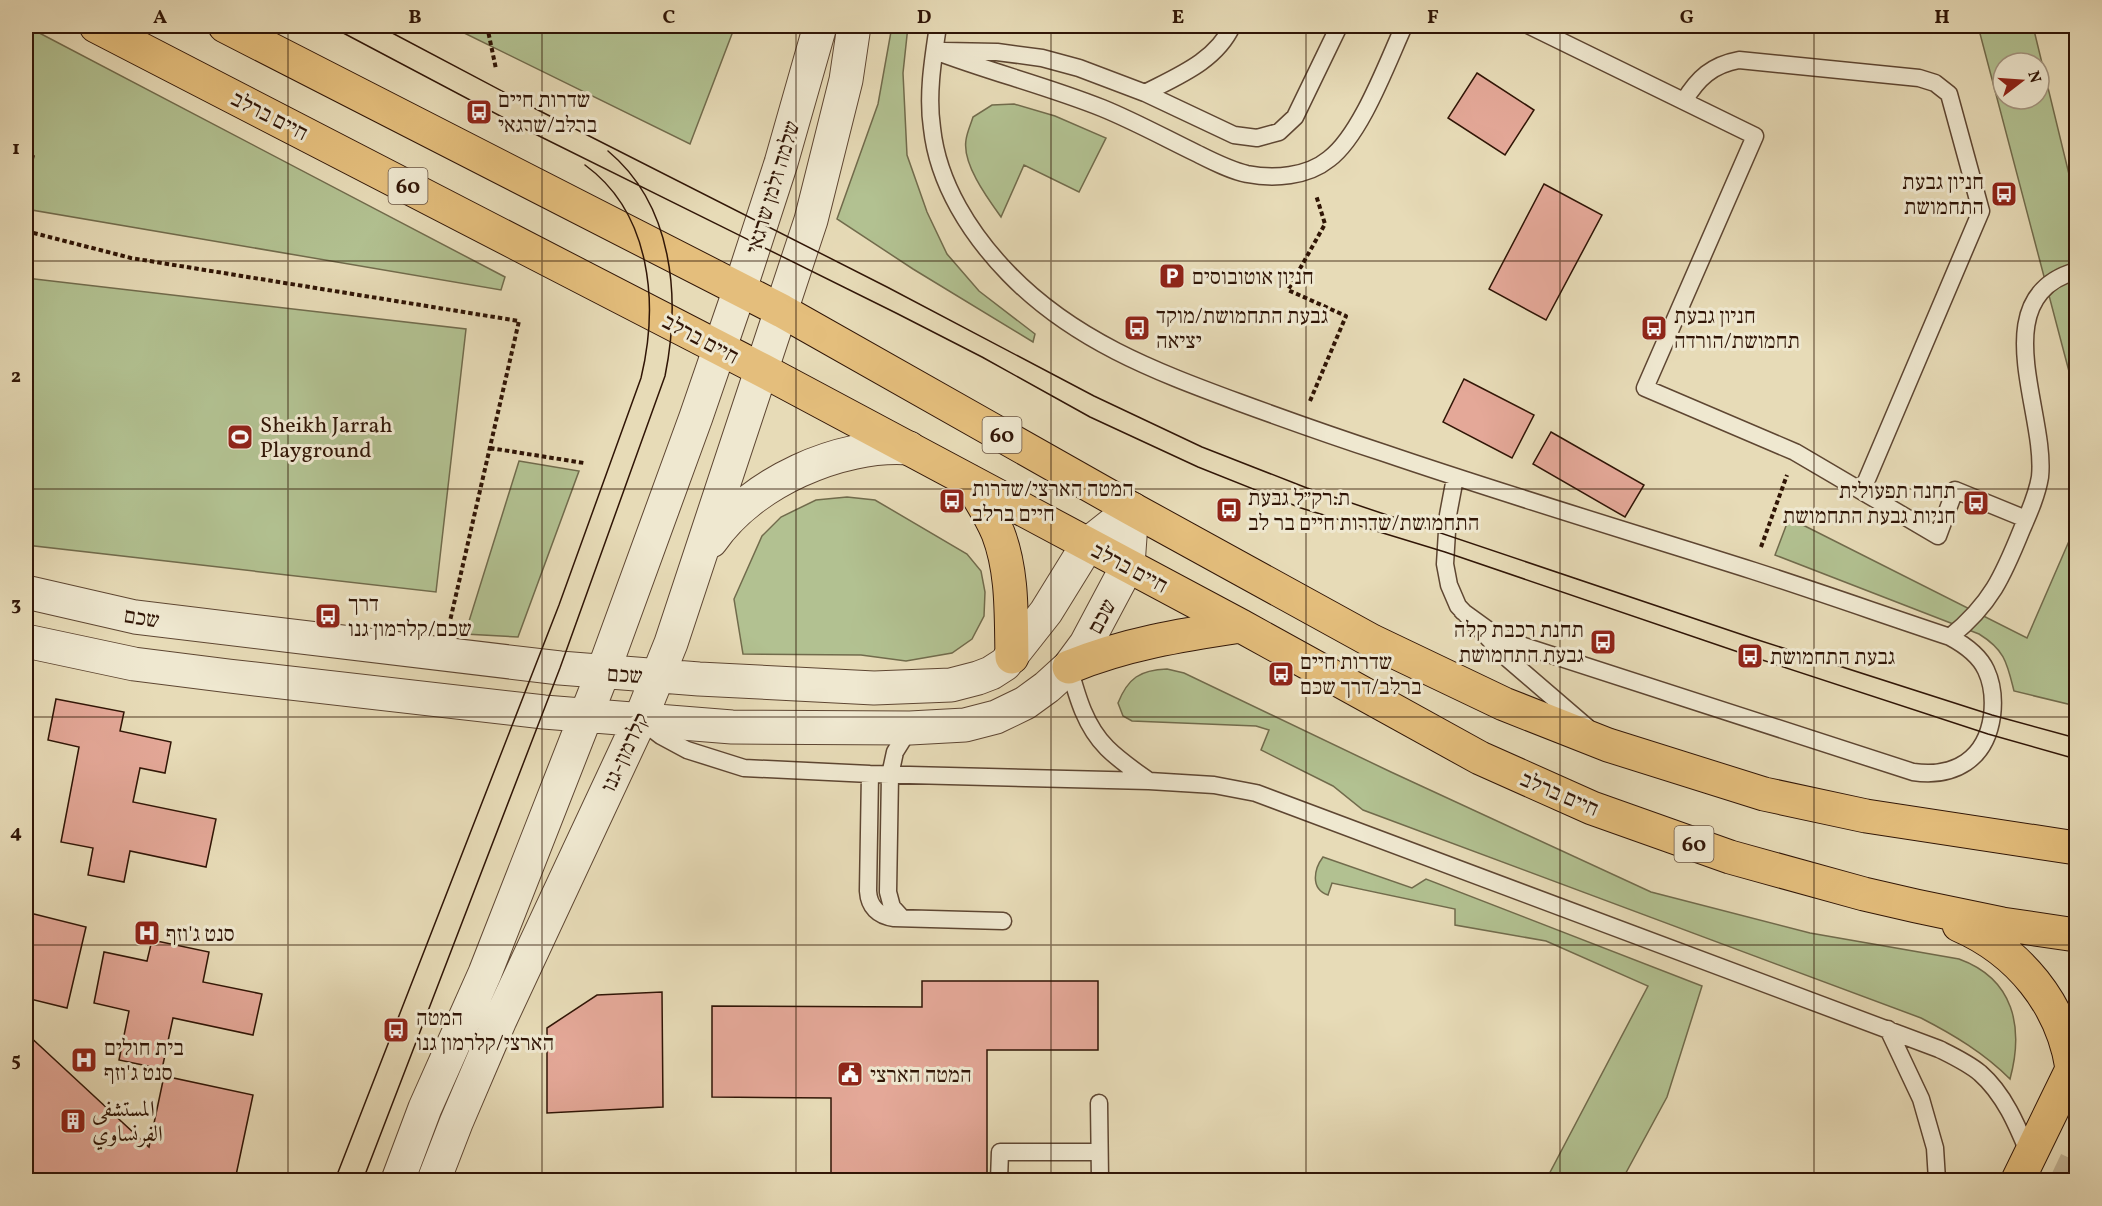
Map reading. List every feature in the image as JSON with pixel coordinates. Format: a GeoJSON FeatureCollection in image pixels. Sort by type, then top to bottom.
{"type":"FeatureCollection","features":[{"type":"Feature","properties":{"kind":"highway","name":"חיים ברלב"},"geometry":{"type":"LineString","coordinates":[[96,26],[762,370],[1241,626],[1480,758],[1592,807],[1730,857],[1916,906],[2002,924],[2075,934]]}},
{"type":"Feature","properties":{"kind":"highway","name":"60"},"geometry":{"type":"LineString","coordinates":[[225,26],[782,311],[1372,640],[1504,704],[1608,745],[1701,776],[1810,806],[2076,848]]}},
{"type":"Feature","properties":{"kind":"highway"},"geometry":{"type":"LineString","coordinates":[[968,480],[998,532],[1005,555],[1010,579],[1012,657]]}},
{"type":"Feature","properties":{"kind":"highway"},"geometry":{"type":"LineString","coordinates":[[1069,667],[1132,645],[1241,626]]}},
{"type":"Feature","properties":{"kind":"highway"},"geometry":{"type":"LineString","coordinates":[[1916,906],[1988,939],[2028,975],[2040,989],[2061,1023],[2074,1065],[2023,1168]]}},
{"type":"Feature","properties":{"kind":"street","name":"שלמה זלמן שרגאי"},"geometry":{"type":"LineString","coordinates":[[720,348],[782,163],[820,26]]}},
{"type":"Feature","properties":{"kind":"street","name":"שלמה זלמן שרגאי"},"geometry":{"type":"LineString","coordinates":[[782,311],[822,179],[846,80],[854,26]]}},
{"type":"Feature","properties":{"kind":"street","name":"קלרמון-גנו"},"geometry":{"type":"LineString","coordinates":[[434,1180],[500,1020],[659,676],[697,569],[782,311]]}},
{"type":"Feature","properties":{"kind":"street","name":"קלרמון-גנו"},"geometry":{"type":"LineString","coordinates":[[398,1180],[425,1108],[485,973],[603,672],[720,348]]}},
{"type":"Feature","properties":{"kind":"street"},"geometry":{"type":"LineString","coordinates":[[697,569],[706,549],[720,529],[738,510],[773,484],[811,466],[851,453],[885,447],[909,448]]}},
{"type":"Feature","properties":{"kind":"street","name":"שכם"},"geometry":{"type":"LineString","coordinates":[[26,592],[135,617],[603,672],[851,687],[951,685],[991,673],[1012,657],[1046,612],[1088,544],[1132,508]]}},
{"type":"Feature","properties":{"kind":"street","name":"שכם"},"geometry":{"type":"LineString","coordinates":[[26,641],[134,664],[640,720],[732,727],[910,728],[965,725],[996,717],[1025,703],[1069,667],[1086,644],[1128,565],[1132,508]]}},
{"type":"Feature","properties":{"kind":"lane"},"geometry":{"type":"LineString","coordinates":[[939,26],[930,93],[931,127],[937,155],[949,188],[965,219],[1008,274],[1034,298],[1101,343],[1139,364],[1289,421],[1455,478],[1752,571],[1950,637],[1970,650],[1986,669],[1993,692],[1988,734],[1983,744],[1969,760],[1949,771],[1930,774],[1913,772],[1524,646],[1491,632],[1462,612]]}},
{"type":"Feature","properties":{"kind":"lane"},"geometry":{"type":"LineString","coordinates":[[1145,93],[1179,76],[1216,51],[1232,26]]}},
{"type":"Feature","properties":{"kind":"lane"},"geometry":{"type":"LineString","coordinates":[[934,51],[997,52],[1042,58],[1079,68],[1145,93],[1234,135],[1257,138],[1269,136],[1288,126],[1295,117],[1339,26]]}},
{"type":"Feature","properties":{"kind":"lane"},"geometry":{"type":"LineString","coordinates":[[934,51],[1104,109],[1220,165],[1245,174],[1269,177],[1309,171],[1330,159],[1344,145],[1356,128],[1404,26]]}},
{"type":"Feature","properties":{"kind":"lane"},"geometry":{"type":"LineString","coordinates":[[1530,26],[1755,135],[1645,388],[1795,452],[1938,536],[1955,490],[2026,519]]}},
{"type":"Feature","properties":{"kind":"lane"},"geometry":{"type":"LineString","coordinates":[[1684,101],[1700,78],[1712,69],[1739,60],[1919,78],[1935,83],[1949,94],[1981,211],[1862,491]]}},
{"type":"Feature","properties":{"kind":"lane"},"geometry":{"type":"LineString","coordinates":[[1950,637],[1980,608],[2001,579],[2033,503],[2040,478],[2040,458],[2024,349],[2027,320],[2047,285],[2076,271]]}},
{"type":"Feature","properties":{"kind":"lane"},"geometry":{"type":"LineString","coordinates":[[1455,478],[1448,515],[1445,564],[1453,597],[1462,612],[1508,659],[1608,745]]}},
{"type":"Feature","properties":{"kind":"lane"},"geometry":{"type":"LineString","coordinates":[[1069,667],[1086,719],[1099,738],[1114,754],[1149,781]]}},
{"type":"Feature","properties":{"kind":"lane"},"geometry":{"type":"LineString","coordinates":[[640,720],[661,736],[687,750],[744,768],[890,775],[1149,781],[1214,785],[1256,793],[1939,1049],[1980,1074],[1992,1086],[2012,1115],[2023,1168]]}},
{"type":"Feature","properties":{"kind":"lane"},"geometry":{"type":"LineString","coordinates":[[902,918],[892,907],[888,892],[890,775],[895,753],[910,728]]}},
{"type":"Feature","properties":{"kind":"lane"},"geometry":{"type":"LineString","coordinates":[[870,774],[868,896],[872,906],[879,914],[902,918],[1003,921]]}},
{"type":"Feature","properties":{"kind":"lane"},"geometry":{"type":"LineString","coordinates":[[1888,1029],[1922,1099],[1935,1148],[1937,1180]]}},
{"type":"Feature","properties":{"kind":"lane"},"geometry":{"type":"LineString","coordinates":[[1099,1103],[1100,1180]]}},
{"type":"Feature","properties":{"kind":"lane"},"geometry":{"type":"LineString","coordinates":[[999,1180],[1000,1152],[1099,1152]]}},
{"type":"Feature","properties":{"kind":"path"},"geometry":{"type":"LineString","coordinates":[[487,26],[496,69]]}},
{"type":"Feature","properties":{"kind":"path"},"geometry":{"type":"LineString","coordinates":[[1975,31],[1991,26]]}},
{"type":"Feature","properties":{"kind":"path"},"geometry":{"type":"LineString","coordinates":[[1307,407],[1346,316],[1288,290],[1325,224],[1309,171]]}},
{"type":"Feature","properties":{"kind":"path"},"geometry":{"type":"LineString","coordinates":[[26,231],[131,258],[519,321],[442,654]]}},
{"type":"Feature","properties":{"kind":"path"},"geometry":{"type":"LineString","coordinates":[[490,448],[584,463]]}},
{"type":"Feature","properties":{"kind":"path"},"geometry":{"type":"LineString","coordinates":[[1761,549],[1795,452]]}},
{"type":"Feature","properties":{"kind":"green space"},"geometry":{"type":"Polygon","coordinates":[[[26,26],[505,277],[501,290],[26,209],[26,26]]]}},
{"type":"Feature","properties":{"kind":"green space"},"geometry":{"type":"Polygon","coordinates":[[[450,26],[735,26],[690,144],[450,26]]]}},
{"type":"Feature","properties":{"kind":"green space"},"geometry":{"type":"Polygon","coordinates":[[[892,26],[908,26],[903,73],[907,155],[927,212],[947,254],[979,291],[1035,334],[1033,342],[913,269],[837,219],[878,104],[892,26]]]}},
{"type":"Feature","properties":{"kind":"green space"},"geometry":{"type":"Polygon","coordinates":[[[1978,26],[2033,26],[2039,51],[1991,51],[1991,75],[1978,26]]]}},
{"type":"Feature","properties":{"kind":"green space"},"geometry":{"type":"Polygon","coordinates":[[[2051,100],[2076,203],[2076,398],[2000,111],[2051,111],[2051,100]]]}},
{"type":"Feature","properties":{"kind":"green space"},"geometry":{"type":"Polygon","coordinates":[[[1014,104],[1055,116],[1106,138],[1079,192],[1024,165],[1001,217],[972,170],[968,160],[966,140],[973,117],[992,105],[1014,104]]]}},
{"type":"Feature","properties":{"kind":"green space","name":"Sheikh Jarrah Playground"},"geometry":{"type":"Polygon","coordinates":[[[26,278],[466,329],[436,592],[26,545],[26,278]]]}},
{"type":"Feature","properties":{"kind":"green space"},"geometry":{"type":"Polygon","coordinates":[[[519,461],[579,471],[518,637],[465,634],[519,461]]]}},
{"type":"Feature","properties":{"kind":"green space"},"geometry":{"type":"Polygon","coordinates":[[[847,497],[875,500],[967,554],[981,571],[985,592],[984,616],[972,639],[952,653],[906,661],[861,655],[743,654],[734,599],[762,536],[781,517],[816,500],[847,497]]]}},
{"type":"Feature","properties":{"kind":"green space"},"geometry":{"type":"Polygon","coordinates":[[[1789,518],[2027,638],[2076,525],[2076,706],[2014,691],[2004,658],[1988,640],[1979,634],[1775,555],[1789,518]]]}},
{"type":"Feature","properties":{"kind":"green space"},"geometry":{"type":"Polygon","coordinates":[[[1167,669],[1184,673],[1651,892],[1810,933],[1959,959],[1978,968],[2003,992],[2015,1023],[2016,1041],[2010,1079],[1968,1045],[1921,1018],[1363,810],[1333,786],[1261,750],[1269,730],[1256,726],[1132,721],[1123,716],[1118,703],[1126,687],[1142,674],[1167,669]]]}},
{"type":"Feature","properties":{"kind":"green space"},"geometry":{"type":"Polygon","coordinates":[[[1323,857],[1412,888],[1426,879],[1702,986],[1667,1097],[1622,1180],[1546,1180],[1648,986],[1546,941],[1455,925],[1455,909],[1332,883],[1328,895],[1318,888],[1315,878],[1317,867],[1323,857]]]}},
{"type":"Feature","properties":{"kind":"building"},"geometry":{"type":"Polygon","coordinates":[[[1477,73],[1534,110],[1505,155],[1448,118],[1477,73]]]}},
{"type":"Feature","properties":{"kind":"building"},"geometry":{"type":"Polygon","coordinates":[[[26,153],[34,156],[26,189],[26,153]]]}},
{"type":"Feature","properties":{"kind":"building"},"geometry":{"type":"Polygon","coordinates":[[[1544,184],[1602,215],[1546,320],[1489,289],[1544,184]]]}},
{"type":"Feature","properties":{"kind":"building"},"geometry":{"type":"Polygon","coordinates":[[[1464,379],[1534,415],[1512,458],[1443,422],[1464,379]]]}},
{"type":"Feature","properties":{"kind":"building"},"geometry":{"type":"Polygon","coordinates":[[[1551,432],[1644,485],[1625,517],[1533,464],[1551,432]]]}},
{"type":"Feature","properties":{"kind":"building"},"geometry":{"type":"Polygon","coordinates":[[[56,699],[124,712],[120,731],[171,742],[165,773],[140,768],[133,802],[216,819],[206,867],[130,851],[124,882],[88,875],[93,848],[61,842],[79,747],[48,740],[56,699]]]}},
{"type":"Feature","properties":{"kind":"building"},"geometry":{"type":"Polygon","coordinates":[[[26,912],[86,927],[67,1008],[26,998],[26,912]]]}},
{"type":"Feature","properties":{"kind":"building"},"geometry":{"type":"Polygon","coordinates":[[[152,940],[209,952],[203,982],[262,994],[253,1035],[173,1018],[162,1069],[119,1060],[129,1011],[94,1003],[104,952],[147,961],[152,940]]]}},
{"type":"Feature","properties":{"kind":"building","name":"המטה הארצי"},"geometry":{"type":"Polygon","coordinates":[[[922,981],[1098,981],[1098,1050],[987,1050],[987,1180],[831,1180],[831,1098],[712,1097],[712,1006],[922,1007],[922,981]]]}},
{"type":"Feature","properties":{"kind":"building"},"geometry":{"type":"Polygon","coordinates":[[[662,992],[663,1107],[547,1113],[547,1028],[597,995],[662,992]]]}},
{"type":"Feature","properties":{"kind":"building","name":"المستشفى الفرنساوي"},"geometry":{"type":"Polygon","coordinates":[[[26,1033],[149,1147],[164,1076],[253,1095],[235,1180],[29,1180],[26,1178],[26,1033]]]}},
{"type":"Feature","properties":{"kind":"tunnel"},"geometry":{"type":"LineString","coordinates":[[2067,1180],[2076,1161]]}},
{"type":"Feature","properties":{"kind":"tram line"},"geometry":{"type":"LineString","coordinates":[[330,26],[525,129],[982,357],[1090,417],[1198,467],[1301,508],[1445,552],[1988,734],[2076,759]]}},
{"type":"Feature","properties":{"kind":"tram line"},"geometry":{"type":"LineString","coordinates":[[379,26],[1094,396],[1202,447],[1307,488],[1755,639],[1992,715],[2076,738]]}},
{"type":"Feature","properties":{"kind":"tram line"},"geometry":{"type":"LineString","coordinates":[[363,1180],[560,668],[665,376],[672,315],[667,254],[659,225],[647,198],[630,173],[608,151]]}},
{"type":"Feature","properties":{"kind":"tram line"},"geometry":{"type":"LineString","coordinates":[[335,1180],[559,605],[641,378],[649,320],[649,290],[644,261],[636,234],[624,208],[607,185],[585,165]]}},
{"type":"Feature","properties":{"kind":"place","name":"שדרות חיים ברלב/שרגאי"},"geometry":{"type":"Point","coordinates":[479,112]}},
{"type":"Feature","properties":{"kind":"place","name":"חניון גבעת התחמושת"},"geometry":{"type":"Point","coordinates":[2004,194]}},
{"type":"Feature","properties":{"kind":"place","name":"חניון אוטובוסים"},"geometry":{"type":"Point","coordinates":[1172,276]}},
{"type":"Feature","properties":{"kind":"place","name":"גבעת התחמושת/מוקד יציאה"},"geometry":{"type":"Point","coordinates":[1137,328]}},
{"type":"Feature","properties":{"kind":"place","name":"חניון גבעת תחמושת/הורדה"},"geometry":{"type":"Point","coordinates":[1654,328]}},
{"type":"Feature","properties":{"kind":"place","name":"Sheikh Jarrah Playground"},"geometry":{"type":"Point","coordinates":[240,437]}},
{"type":"Feature","properties":{"kind":"place","name":"המטה הארצי/שדרות חיים ברלב"},"geometry":{"type":"Point","coordinates":[952,501]}},
{"type":"Feature","properties":{"kind":"place","name":"תחנה תפעולית חניות גבעת התחמושת"},"geometry":{"type":"Point","coordinates":[1976,503]}},
{"type":"Feature","properties":{"kind":"place","name":"ת.רק״ל גבעת התחמושת/שדרות חיים בר לב"},"geometry":{"type":"Point","coordinates":[1229,510]}},
{"type":"Feature","properties":{"kind":"place","name":"דרך שכם/קלרמון גנו"},"geometry":{"type":"Point","coordinates":[328,616]}},
{"type":"Feature","properties":{"kind":"place","name":"תחנת רכבת קלה גבעת התחמושת"},"geometry":{"type":"Point","coordinates":[1603,642]}},
{"type":"Feature","properties":{"kind":"place","name":"גבעת התחמושת"},"geometry":{"type":"Point","coordinates":[1750,656]}},
{"type":"Feature","properties":{"kind":"place","name":"שדרות חיים ברלב/דרך שכם"},"geometry":{"type":"Point","coordinates":[1281,674]}},
{"type":"Feature","properties":{"kind":"place","name":"סנט ג'וזף"},"geometry":{"type":"Point","coordinates":[147,933]}},
{"type":"Feature","properties":{"kind":"place","name":"המטה הארצי/קלרמון גנו"},"geometry":{"type":"Point","coordinates":[396,1030]}},
{"type":"Feature","properties":{"kind":"place","name":"בית חולים סנט ג'וזף"},"geometry":{"type":"Point","coordinates":[84,1060]}},
{"type":"Feature","properties":{"kind":"place","name":"המטה הארצי"},"geometry":{"type":"Point","coordinates":[850,1074]}},
{"type":"Feature","properties":{"kind":"place","name":"المستشفى الفرنساوي"},"geometry":{"type":"Point","coordinates":[73,1121]}}]}
